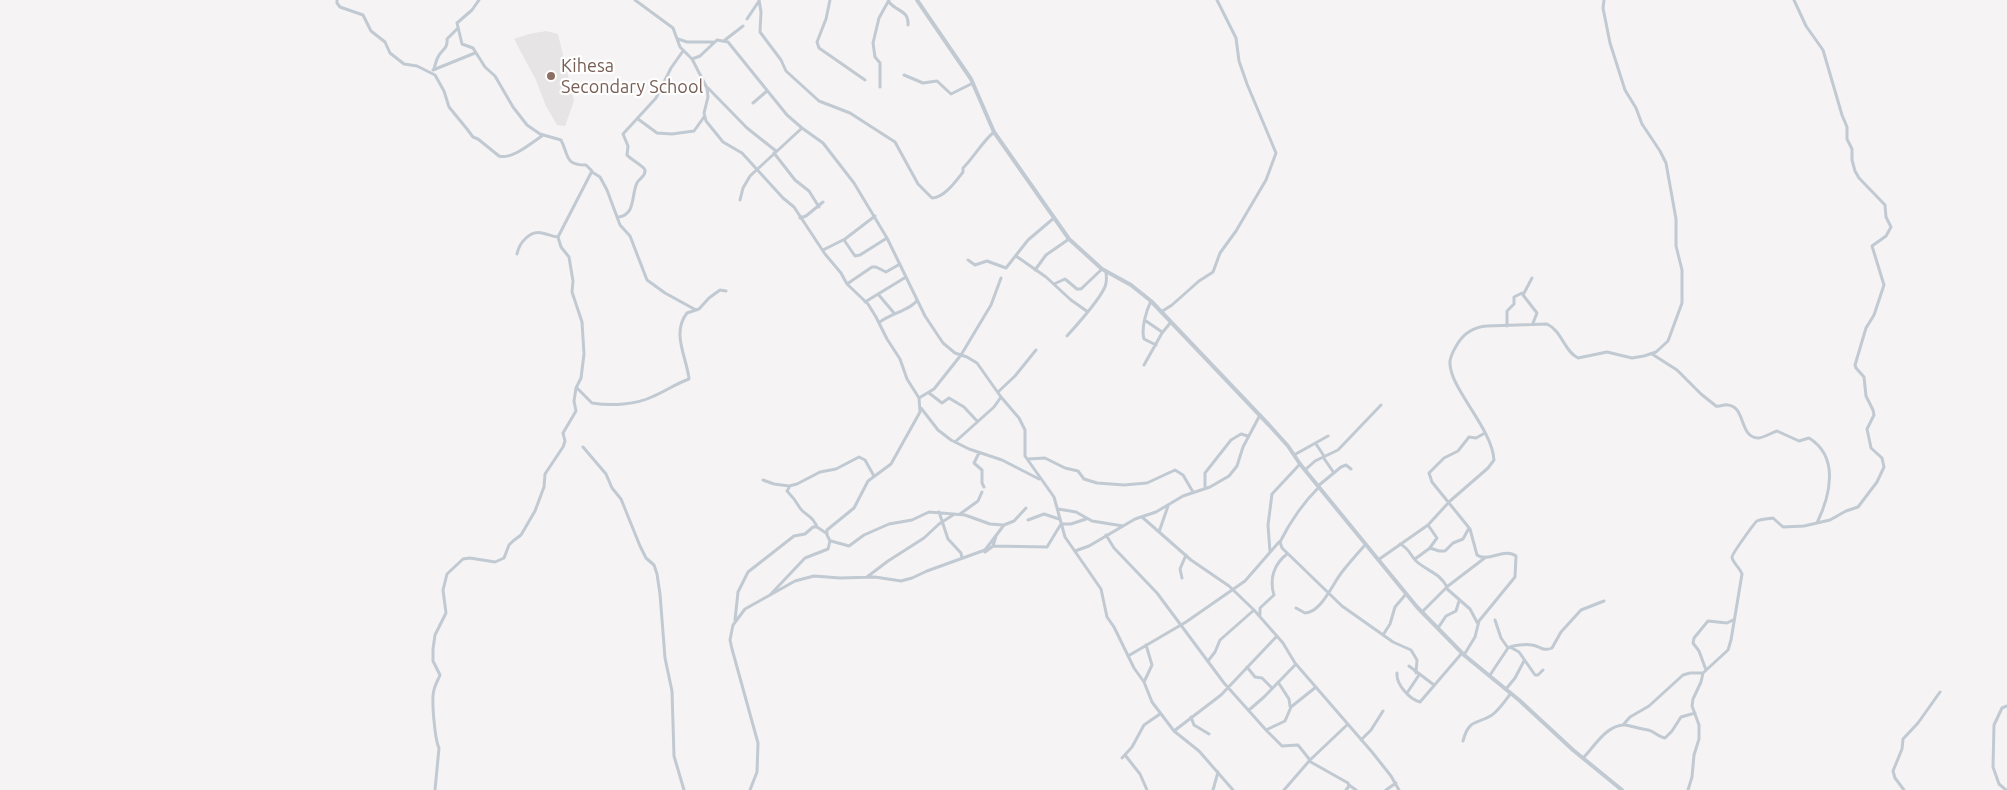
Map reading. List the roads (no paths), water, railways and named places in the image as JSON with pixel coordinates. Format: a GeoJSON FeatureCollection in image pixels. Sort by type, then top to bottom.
{"type":"FeatureCollection","features":[{"type":"Feature","properties":{"kind":"street"},"geometry":{"type":"LineString","coordinates":[[337,0],[340,7],[356,12],[366,18],[371,31],[384,40],[390,53],[406,64],[432,70],[475,53]]}},
{"type":"Feature","properties":{"kind":"street"},"geometry":{"type":"LineString","coordinates":[[478,0],[472,10],[458,22],[457,29],[462,44],[473,48],[485,67],[495,76],[513,108],[527,125],[543,135],[562,140],[568,158],[574,165],[586,165],[600,177],[619,217],[622,229],[630,236],[647,280],[665,294],[696,310]]}},
{"type":"Feature","properties":{"kind":"street"},"geometry":{"type":"LineString","coordinates":[[635,0],[673,28],[680,47],[692,59],[708,88],[747,128],[775,152],[795,180],[809,191],[819,207]]}},
{"type":"Feature","properties":{"kind":"street"},"geometry":{"type":"LineString","coordinates":[[759,0],[761,12],[760,32],[782,61],[786,71],[819,102],[850,113],[895,142],[918,184],[932,198],[942,195],[957,180],[962,173],[963,167],[994,132]]}},
{"type":"Feature","properties":{"kind":"street"},"geometry":{"type":"LineString","coordinates":[[746,19],[759,0]]}},
{"type":"Feature","properties":{"kind":"street"},"geometry":{"type":"LineString","coordinates":[[830,0],[826,19],[817,42],[819,48],[865,80]]}},
{"type":"Feature","properties":{"kind":"street"},"geometry":{"type":"LineString","coordinates":[[917,0],[974,84],[994,132],[1069,239],[1104,270],[1131,285],[1151,301],[1260,415],[1284,442],[1406,594],[1463,654],[1490,675],[1622,790]]}},
{"type":"Feature","properties":{"kind":"street"},"geometry":{"type":"LineString","coordinates":[[1161,312],[1213,272],[1220,253],[1236,231],[1266,180],[1276,154],[1252,99],[1240,65],[1236,38],[1217,0]]}},
{"type":"Feature","properties":{"kind":"street"},"geometry":{"type":"LineString","coordinates":[[1378,560],[1428,525],[1448,503],[1492,463],[1492,452],[1485,433],[1457,384],[1452,370],[1450,360],[1461,338],[1473,329],[1487,326],[1547,324],[1555,328],[1577,358],[1607,352],[1629,358],[1652,354],[1667,343],[1681,307],[1682,270],[1676,246],[1676,218],[1665,159],[1642,124],[1621,78],[1609,39],[1603,8],[1604,0]]}},
{"type":"Feature","properties":{"kind":"street"},"geometry":{"type":"LineString","coordinates":[[1583,758],[1608,731],[1622,725],[1630,717],[1650,706],[1683,675],[1704,671],[1728,650],[1742,574],[1732,556],[1748,535],[1751,527],[1758,521],[1773,518],[1783,527],[1804,526],[1830,520],[1858,507],[1877,482],[1884,467],[1882,458],[1871,448],[1867,432],[1874,415],[1866,396],[1864,378],[1855,364],[1866,328],[1874,315],[1884,284],[1872,246],[1886,236],[1891,228],[1883,202],[1873,194],[1855,171],[1852,149],[1847,139],[1847,127],[1823,50],[1806,26],[1794,0]]}},
{"type":"Feature","properties":{"kind":"street"},"geometry":{"type":"LineString","coordinates":[[880,86],[880,62],[876,57],[873,43],[879,18],[889,1],[893,7],[906,14],[908,25]]}},
{"type":"Feature","properties":{"kind":"street"},"geometry":{"type":"LineString","coordinates":[[678,38],[687,42],[714,42],[725,40],[744,26]]}},
{"type":"Feature","properties":{"kind":"street"},"geometry":{"type":"LineString","coordinates":[[432,70],[439,55],[445,51],[447,38],[457,29]]}},
{"type":"Feature","properties":{"kind":"street"},"geometry":{"type":"LineString","coordinates":[[725,40],[746,63],[787,115],[826,147],[854,183],[875,216],[925,316],[943,343],[955,353],[977,363],[1001,397],[1019,418],[1026,437],[1024,453],[1054,497],[1065,537],[1101,589],[1106,613],[1134,668],[1144,682],[1152,702],[1174,730],[1199,751],[1233,790]]}},
{"type":"Feature","properties":{"kind":"street"},"geometry":{"type":"LineString","coordinates":[[692,59],[700,56],[714,42]]}},
{"type":"Feature","properties":{"kind":"street"},"geometry":{"type":"LineString","coordinates":[[619,217],[626,215],[632,208],[632,194],[638,181],[644,175],[644,168],[627,156],[628,146],[623,134],[638,119],[642,111],[656,98],[671,68],[683,51]]}},
{"type":"Feature","properties":{"kind":"street"},"geometry":{"type":"LineString","coordinates":[[432,70],[444,89],[449,107],[473,137],[500,157],[511,155],[543,135]]}},
{"type":"Feature","properties":{"kind":"street"},"geometry":{"type":"LineString","coordinates":[[904,75],[923,83],[937,82],[952,94],[974,84]]}},
{"type":"Feature","properties":{"kind":"street"},"geometry":{"type":"LineString","coordinates":[[638,119],[657,133],[676,134],[694,131],[704,117],[708,88]]}},
{"type":"Feature","properties":{"kind":"street"},"geometry":{"type":"LineString","coordinates":[[753,103],[767,91]]}},
{"type":"Feature","properties":{"kind":"street"},"geometry":{"type":"LineString","coordinates":[[704,117],[723,142],[742,153],[783,198],[794,207],[847,284],[865,302],[880,322],[887,339],[900,358],[907,379],[919,398],[920,408],[907,437],[891,464],[874,476],[866,485],[854,508],[846,516],[833,524],[826,533]]}},
{"type":"Feature","properties":{"kind":"street"},"geometry":{"type":"LineString","coordinates":[[740,200],[746,182],[757,169],[802,128]]}},
{"type":"Feature","properties":{"kind":"street"},"geometry":{"type":"LineString","coordinates":[[435,790],[439,748],[436,743],[433,722],[434,690],[440,675],[433,661],[433,649],[436,633],[440,629],[446,613],[443,590],[447,574],[463,560],[470,558],[499,561],[504,558],[513,540],[521,535],[541,496],[545,474],[557,459],[564,444],[563,433],[576,411],[574,400],[576,388],[581,378],[584,354],[582,322],[572,292],[573,281],[569,257],[560,247],[558,237],[592,172]]}},
{"type":"Feature","properties":{"kind":"street"},"geometry":{"type":"LineString","coordinates":[[800,218],[805,217],[823,202]]}},
{"type":"Feature","properties":{"kind":"street"},"geometry":{"type":"LineString","coordinates":[[823,250],[844,240],[875,216]]}},
{"type":"Feature","properties":{"kind":"street"},"geometry":{"type":"LineString","coordinates":[[968,260],[975,265],[991,261],[1005,268],[1010,265],[1028,240],[1054,218]]}},
{"type":"Feature","properties":{"kind":"street"},"geometry":{"type":"LineString","coordinates":[[517,254],[519,246],[534,233],[541,232],[558,237]]}},
{"type":"Feature","properties":{"kind":"street"},"geometry":{"type":"LineString","coordinates":[[844,240],[855,256],[860,255],[887,238]]}},
{"type":"Feature","properties":{"kind":"street"},"geometry":{"type":"LineString","coordinates":[[1035,270],[1046,255],[1069,239]]}},
{"type":"Feature","properties":{"kind":"street"},"geometry":{"type":"LineString","coordinates":[[1016,256],[1088,312]]}},
{"type":"Feature","properties":{"kind":"street"},"geometry":{"type":"LineString","coordinates":[[847,284],[872,267],[886,272],[900,264]]}},
{"type":"Feature","properties":{"kind":"street"},"geometry":{"type":"LineString","coordinates":[[1054,284],[1065,279],[1080,290],[1104,270]]}},
{"type":"Feature","properties":{"kind":"street"},"geometry":{"type":"LineString","coordinates":[[1067,336],[1088,312],[1106,285],[1104,270]]}},
{"type":"Feature","properties":{"kind":"street"},"geometry":{"type":"LineString","coordinates":[[865,302],[906,277]]}},
{"type":"Feature","properties":{"kind":"street"},"geometry":{"type":"LineString","coordinates":[[919,398],[934,389],[960,355],[991,305],[1001,278]]}},
{"type":"Feature","properties":{"kind":"street"},"geometry":{"type":"LineString","coordinates":[[1507,326],[1506,311],[1514,304],[1514,297],[1523,293],[1532,278]]}},
{"type":"Feature","properties":{"kind":"street"},"geometry":{"type":"LineString","coordinates":[[576,388],[592,403],[618,404],[653,397],[689,379],[682,354],[680,328],[685,315],[699,310],[709,298],[720,290],[726,291]]}},
{"type":"Feature","properties":{"kind":"street"},"geometry":{"type":"LineString","coordinates":[[1523,293],[1524,299],[1538,314],[1532,323]]}},
{"type":"Feature","properties":{"kind":"street"},"geometry":{"type":"LineString","coordinates":[[878,294],[894,313]]}},
{"type":"Feature","properties":{"kind":"street"},"geometry":{"type":"LineString","coordinates":[[880,322],[894,313],[913,306],[917,299]]}},
{"type":"Feature","properties":{"kind":"street"},"geometry":{"type":"LineString","coordinates":[[1151,301],[1146,311],[1143,338],[1156,345]]}},
{"type":"Feature","properties":{"kind":"street"},"geometry":{"type":"LineString","coordinates":[[1146,321],[1162,332]]}},
{"type":"Feature","properties":{"kind":"street"},"geometry":{"type":"LineString","coordinates":[[1144,365],[1162,332],[1171,322]]}},
{"type":"Feature","properties":{"kind":"street"},"geometry":{"type":"LineString","coordinates":[[998,392],[1036,350]]}},
{"type":"Feature","properties":{"kind":"street"},"geometry":{"type":"LineString","coordinates":[[1652,354],[1677,370],[1716,406],[1729,405],[1736,409],[1746,432],[1755,437],[1759,438],[1777,431],[1799,441],[1809,438],[1813,441],[1826,457],[1830,479],[1817,523]]}},
{"type":"Feature","properties":{"kind":"street"},"geometry":{"type":"LineString","coordinates":[[929,393],[942,403],[949,398],[955,400],[977,421]]}},
{"type":"Feature","properties":{"kind":"street"},"geometry":{"type":"LineString","coordinates":[[956,443],[1001,397]]}},
{"type":"Feature","properties":{"kind":"street"},"geometry":{"type":"LineString","coordinates":[[1305,470],[1338,450],[1381,405]]}},
{"type":"Feature","properties":{"kind":"street"},"geometry":{"type":"LineString","coordinates":[[920,408],[938,430],[956,443],[1002,460],[1040,479]]}},
{"type":"Feature","properties":{"kind":"street"},"geometry":{"type":"LineString","coordinates":[[1075,551],[1169,505],[1183,496],[1220,482],[1233,471],[1248,436],[1260,415]]}},
{"type":"Feature","properties":{"kind":"street"},"geometry":{"type":"LineString","coordinates":[[1396,673],[1398,683],[1415,700],[1420,702],[1463,654],[1475,637],[1478,624],[1516,574],[1515,554],[1479,557],[1469,528],[1432,482],[1430,471],[1444,458],[1458,451],[1469,437],[1476,438],[1485,433]]}},
{"type":"Feature","properties":{"kind":"street"},"geometry":{"type":"LineString","coordinates":[[1205,488],[1204,473],[1228,444],[1239,434],[1248,436]]}},
{"type":"Feature","properties":{"kind":"street"},"geometry":{"type":"LineString","coordinates":[[1294,455],[1328,436]]}},
{"type":"Feature","properties":{"kind":"street"},"geometry":{"type":"LineString","coordinates":[[1316,444],[1334,472]]}},
{"type":"Feature","properties":{"kind":"street"},"geometry":{"type":"LineString","coordinates":[[583,447],[606,474],[612,488],[621,499],[646,558],[654,566],[660,594],[665,658],[672,691],[674,756],[684,790]]}},
{"type":"Feature","properties":{"kind":"street"},"geometry":{"type":"LineString","coordinates":[[979,453],[974,462],[982,470],[982,483],[984,487]]}},
{"type":"Feature","properties":{"kind":"street"},"geometry":{"type":"LineString","coordinates":[[762,480],[790,486],[800,483],[820,472],[836,469],[859,457],[865,460],[874,476]]}},
{"type":"Feature","properties":{"kind":"street"},"geometry":{"type":"LineString","coordinates":[[1027,459],[1048,459],[1063,468],[1078,471],[1084,478],[1097,483],[1124,485],[1147,483],[1175,470],[1183,475],[1193,492]]}},
{"type":"Feature","properties":{"kind":"street"},"geometry":{"type":"LineString","coordinates":[[1270,552],[1268,525],[1271,498],[1274,490],[1300,464]]}},
{"type":"Feature","properties":{"kind":"street"},"geometry":{"type":"LineString","coordinates":[[1128,656],[1180,625],[1251,575],[1280,542],[1303,505],[1318,486],[1343,466],[1351,469]]}},
{"type":"Feature","properties":{"kind":"street"},"geometry":{"type":"LineString","coordinates":[[770,595],[805,558],[828,549],[830,541],[826,533],[817,527],[814,519],[800,508],[787,491],[790,486]]}},
{"type":"Feature","properties":{"kind":"street"},"geometry":{"type":"LineString","coordinates":[[959,514],[978,501],[982,492]]}},
{"type":"Feature","properties":{"kind":"street"},"geometry":{"type":"LineString","coordinates":[[1159,532],[1169,505]]}},
{"type":"Feature","properties":{"kind":"street"},"geometry":{"type":"LineString","coordinates":[[830,541],[849,546],[864,535],[889,524],[912,520],[929,512],[959,514],[975,517],[990,524],[1004,525],[1014,521],[1026,508]]}},
{"type":"Feature","properties":{"kind":"street"},"geometry":{"type":"LineString","coordinates":[[1058,509],[1076,512],[1086,519],[1123,526]]}},
{"type":"Feature","properties":{"kind":"street"},"geometry":{"type":"LineString","coordinates":[[939,512],[948,539],[961,554],[962,558]]}},
{"type":"Feature","properties":{"kind":"street"},"geometry":{"type":"LineString","coordinates":[[867,577],[888,561],[921,541],[954,514]]}},
{"type":"Feature","properties":{"kind":"street"},"geometry":{"type":"LineString","coordinates":[[1028,520],[1044,514],[1059,518]]}},
{"type":"Feature","properties":{"kind":"street"},"geometry":{"type":"LineString","coordinates":[[1142,517],[1186,555],[1232,589],[1260,616],[1277,636],[1296,664],[1396,783],[1399,790]]}},
{"type":"Feature","properties":{"kind":"street"},"geometry":{"type":"LineString","coordinates":[[1061,524],[1071,524],[1086,519]]}},
{"type":"Feature","properties":{"kind":"street"},"geometry":{"type":"LineString","coordinates":[[993,546],[1047,548],[1061,524]]}},
{"type":"Feature","properties":{"kind":"street"},"geometry":{"type":"LineString","coordinates":[[982,552],[986,550],[1004,525]]}},
{"type":"Feature","properties":{"kind":"street"},"geometry":{"type":"LineString","coordinates":[[1415,559],[1429,548],[1437,538],[1428,525]]}},
{"type":"Feature","properties":{"kind":"street"},"geometry":{"type":"LineString","coordinates":[[750,790],[757,772],[758,743],[730,640],[735,621],[738,592],[748,572],[794,536],[805,534],[811,528],[817,527]]}},
{"type":"Feature","properties":{"kind":"street"},"geometry":{"type":"LineString","coordinates":[[1429,548],[1439,552],[1445,551],[1463,538],[1469,528]]}},
{"type":"Feature","properties":{"kind":"street"},"geometry":{"type":"LineString","coordinates":[[735,621],[745,609],[795,581],[814,576],[906,580],[962,558],[986,552],[993,546],[996,534]]}},
{"type":"Feature","properties":{"kind":"street"},"geometry":{"type":"LineString","coordinates":[[1106,536],[1114,548],[1157,593],[1224,683],[1265,730],[1282,746],[1298,746],[1310,760],[1356,790]]}},
{"type":"Feature","properties":{"kind":"street"},"geometry":{"type":"LineString","coordinates":[[1280,542],[1287,554],[1301,565],[1342,606],[1393,642],[1409,648],[1418,663],[1418,674],[1407,692]]}},
{"type":"Feature","properties":{"kind":"street"},"geometry":{"type":"LineString","coordinates":[[1296,608],[1302,612],[1312,612],[1329,593],[1339,576],[1365,544]]}},
{"type":"Feature","properties":{"kind":"street"},"geometry":{"type":"LineString","coordinates":[[1400,544],[1407,548],[1415,559],[1438,574],[1446,588],[1472,611],[1478,624]]}},
{"type":"Feature","properties":{"kind":"street"},"geometry":{"type":"LineString","coordinates":[[1260,616],[1260,608],[1274,595],[1271,585],[1272,576],[1278,564],[1287,554]]}},
{"type":"Feature","properties":{"kind":"street"},"geometry":{"type":"LineString","coordinates":[[1182,578],[1180,569],[1186,555]]}},
{"type":"Feature","properties":{"kind":"street"},"geometry":{"type":"LineString","coordinates":[[1422,612],[1446,588],[1486,557]]}},
{"type":"Feature","properties":{"kind":"street"},"geometry":{"type":"LineString","coordinates":[[1384,634],[1390,624],[1395,607],[1406,594]]}},
{"type":"Feature","properties":{"kind":"street"},"geometry":{"type":"LineString","coordinates":[[1438,628],[1446,616],[1456,611],[1459,601]]}},
{"type":"Feature","properties":{"kind":"street"},"geometry":{"type":"LineString","coordinates":[[1490,675],[1509,648],[1531,644],[1545,650],[1552,648],[1561,632],[1581,610],[1604,601]]}},
{"type":"Feature","properties":{"kind":"street"},"geometry":{"type":"LineString","coordinates":[[1208,661],[1215,652],[1220,640],[1254,610]]}},
{"type":"Feature","properties":{"kind":"street"},"geometry":{"type":"LineString","coordinates":[[1495,620],[1501,638],[1509,648],[1517,650],[1536,676],[1544,670]]}},
{"type":"Feature","properties":{"kind":"street"},"geometry":{"type":"LineString","coordinates":[[1688,790],[1692,777],[1694,755],[1699,740],[1699,725],[1692,699],[1701,682],[1704,671],[1693,640],[1708,621],[1726,623],[1733,620]]}},
{"type":"Feature","properties":{"kind":"street"},"geometry":{"type":"LineString","coordinates":[[1174,730],[1228,687],[1277,636]]}},
{"type":"Feature","properties":{"kind":"street"},"geometry":{"type":"LineString","coordinates":[[1144,682],[1152,665],[1146,645]]}},
{"type":"Feature","properties":{"kind":"street"},"geometry":{"type":"LineString","coordinates":[[1506,690],[1515,678],[1524,660]]}},
{"type":"Feature","properties":{"kind":"street"},"geometry":{"type":"LineString","coordinates":[[1249,710],[1296,664]]}},
{"type":"Feature","properties":{"kind":"street"},"geometry":{"type":"LineString","coordinates":[[1409,666],[1434,685]]}},
{"type":"Feature","properties":{"kind":"street"},"geometry":{"type":"LineString","coordinates":[[1247,667],[1255,676],[1262,678],[1272,688]]}},
{"type":"Feature","properties":{"kind":"street"},"geometry":{"type":"LineString","coordinates":[[1278,682],[1289,699],[1291,707]]}},
{"type":"Feature","properties":{"kind":"street"},"geometry":{"type":"LineString","coordinates":[[1224,683],[1231,683]]}},
{"type":"Feature","properties":{"kind":"street"},"geometry":{"type":"LineString","coordinates":[[1265,730],[1285,721],[1291,707],[1316,687]]}},
{"type":"Feature","properties":{"kind":"street"},"geometry":{"type":"LineString","coordinates":[[1904,790],[1892,771],[1902,749],[1903,739],[1918,724],[1940,692]]}},
{"type":"Feature","properties":{"kind":"street"},"geometry":{"type":"LineString","coordinates":[[1463,741],[1465,732],[1473,723],[1493,714],[1510,693]]}},
{"type":"Feature","properties":{"kind":"street"},"geometry":{"type":"LineString","coordinates":[[2006,790],[1996,778],[1993,768],[1993,753],[1994,725],[2002,708],[2007,706]]}},
{"type":"Feature","properties":{"kind":"street"},"geometry":{"type":"LineString","coordinates":[[1361,740],[1371,730],[1384,711]]}},
{"type":"Feature","properties":{"kind":"street"},"geometry":{"type":"LineString","coordinates":[[1147,790],[1140,774],[1123,757],[1135,743],[1144,725],[1160,714]]}},
{"type":"Feature","properties":{"kind":"street"},"geometry":{"type":"LineString","coordinates":[[1622,725],[1638,730],[1650,730],[1661,738],[1665,738],[1681,717],[1695,714]]}},
{"type":"Feature","properties":{"kind":"street"},"geometry":{"type":"LineString","coordinates":[[1191,718],[1194,725],[1209,734]]}},
{"type":"Feature","properties":{"kind":"street"},"geometry":{"type":"LineString","coordinates":[[1284,790],[1310,760],[1348,724]]}},
{"type":"Feature","properties":{"kind":"street"},"geometry":{"type":"LineString","coordinates":[[1213,790],[1218,772]]}},
{"type":"Feature","properties":{"kind":"street"},"geometry":{"type":"LineString","coordinates":[[1386,790],[1396,783]]}},
{"type":"Feature","properties":{"kind":"street"},"geometry":{"type":"LineString","coordinates":[[1346,790],[1349,785]]}},
{"type":"Feature","properties":{"kind":"place","name":"Kihesa Secondary School"},"geometry":{"type":"Point","coordinates":[551,76]}}]}
